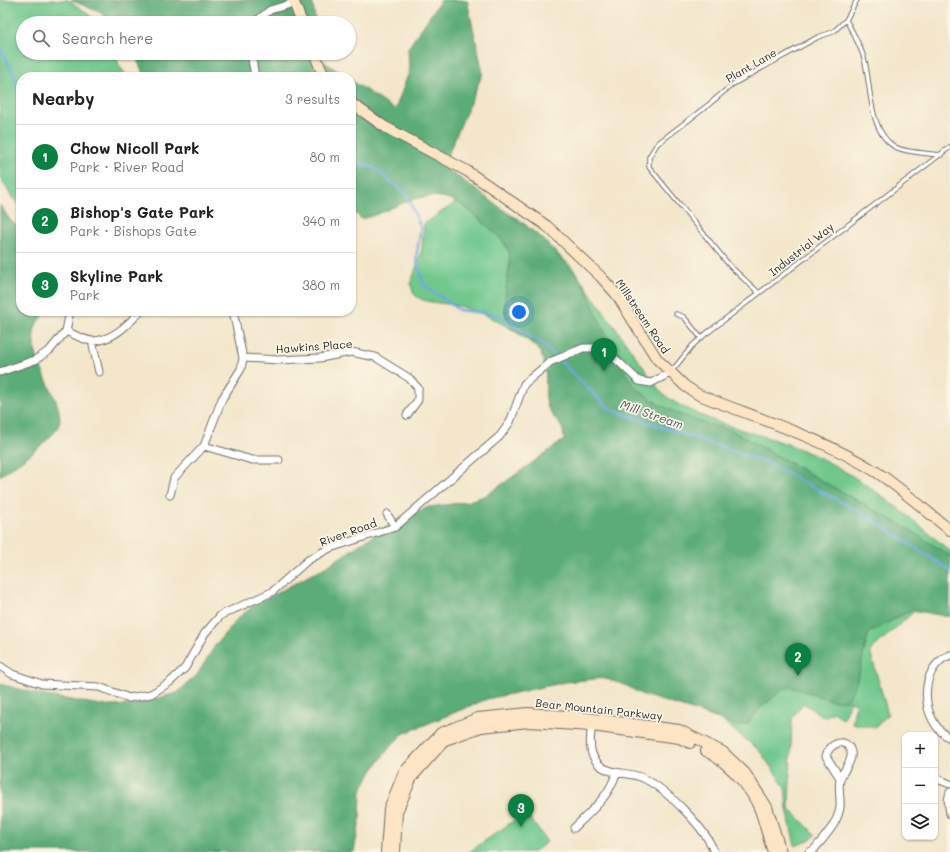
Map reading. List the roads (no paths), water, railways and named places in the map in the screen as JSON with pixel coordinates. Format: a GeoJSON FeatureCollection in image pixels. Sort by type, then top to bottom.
{"type":"FeatureCollection","features":[{"type":"Feature","properties":{"kind":"street"},"geometry":{"type":"LineString","coordinates":[[263,16],[270,10],[294,2],[299,16]]}},
{"type":"Feature","properties":{"kind":"street"},"geometry":{"type":"LineString","coordinates":[[252,60],[254,72]]}},
{"type":"Feature","properties":{"kind":"street"},"geometry":{"type":"LineString","coordinates":[[317,60],[322,72]]}},
{"type":"Feature","properties":{"kind":"street","name":"Millstream Road"},"geometry":{"type":"LineString","coordinates":[[356,107],[385,127],[467,170],[547,226],[602,277],[617,295],[657,359],[685,386],[699,395],[800,435],[856,461],[897,487],[950,530]]}},
{"type":"Feature","properties":{"kind":"street"},"geometry":{"type":"LineString","coordinates":[[0,372],[35,360],[50,350],[66,331],[69,316]]}},
{"type":"Feature","properties":{"kind":"street"},"geometry":{"type":"LineString","coordinates":[[66,331],[92,341],[120,332],[136,316]]}},
{"type":"Feature","properties":{"kind":"street"},"geometry":{"type":"LineString","coordinates":[[170,495],[174,478],[204,446],[222,399],[241,369],[243,358],[234,316]]}},
{"type":"Feature","properties":{"kind":"street"},"geometry":{"type":"LineString","coordinates":[[92,341],[100,372]]}},
{"type":"Feature","properties":{"kind":"street","name":"River Road"},"geometry":{"type":"LineString","coordinates":[[0,666],[12,674],[42,684],[99,687],[129,698],[151,694],[170,682],[185,668],[205,633],[221,615],[272,592],[308,560],[330,548],[394,527],[500,436],[510,422],[524,384],[550,362],[583,348],[604,348],[639,381],[651,383],[670,373]]}},
{"type":"Feature","properties":{"kind":"street","name":"Hawkins Place"},"geometry":{"type":"LineString","coordinates":[[243,358],[279,360],[320,358],[351,352],[375,357],[409,378],[418,388],[418,400],[407,415]]}},
{"type":"Feature","properties":{"kind":"street"},"geometry":{"type":"LineString","coordinates":[[204,446],[252,460],[279,460]]}},
{"type":"Feature","properties":{"kind":"street"},"geometry":{"type":"LineString","coordinates":[[387,514],[394,527]]}},
{"type":"Feature","properties":{"kind":"street"},"geometry":{"type":"LineString","coordinates":[[950,655],[935,668],[927,684],[926,702],[931,718],[943,734],[950,738]]}},
{"type":"Feature","properties":{"kind":"street","name":"Bear Mountain Parkway"},"geometry":{"type":"LineString","coordinates":[[386,852],[389,809],[404,772],[441,733],[478,718],[528,713],[592,722],[679,738],[718,757],[740,778],[760,808],[773,852]]}},
{"type":"Feature","properties":{"kind":"street","name":"Bear Mountain Parkway"},"geometry":{"type":"LineString","coordinates":[[395,852],[397,812],[412,776],[445,740],[481,727],[529,722],[592,722],[679,730],[723,752],[745,773],[767,807],[781,852]]}},
{"type":"Feature","properties":{"kind":"street"},"geometry":{"type":"LineString","coordinates":[[592,722],[591,749],[594,758],[600,766],[616,773],[642,778],[658,788],[681,807],[700,827],[714,852]]}},
{"type":"Feature","properties":{"kind":"street"},"geometry":{"type":"LineString","coordinates":[[809,852],[813,851],[832,827],[840,809],[840,778],[849,763],[851,755],[847,746],[842,743],[836,743],[830,746],[826,756],[840,778]]}},
{"type":"Feature","properties":{"kind":"street"},"geometry":{"type":"LineString","coordinates":[[574,828],[603,799],[612,785],[616,773]]}},
{"type":"Feature","properties":{"kind":"street"},"geometry":{"type":"LineString","coordinates":[[938,779],[950,784]]}},
{"type":"Feature","properties":{"kind":"street"},"geometry":{"type":"LineString","coordinates":[[950,792],[948,800],[950,814]]}},
{"type":"Feature","properties":{"kind":"lane"},"geometry":{"type":"LineString","coordinates":[[857,0],[846,20],[865,61],[875,120],[888,142],[896,147],[941,155]]}},
{"type":"Feature","properties":{"kind":"lane","name":"Plant Lane"},"geometry":{"type":"LineString","coordinates":[[759,293],[730,266],[656,177],[649,167],[649,157],[657,144],[733,84],[818,37],[833,32],[846,20]]}},
{"type":"Feature","properties":{"kind":"lane","name":"Industrial Way"},"geometry":{"type":"LineString","coordinates":[[670,373],[701,338],[950,147]]}},
{"type":"Feature","properties":{"kind":"lane"},"geometry":{"type":"LineString","coordinates":[[676,314],[684,317],[701,338]]}},
{"type":"Feature","properties":{"kind":"waterway","name":"Mill Stream"},"geometry":{"type":"LineString","coordinates":[[0,46],[16,82]]}},
{"type":"Feature","properties":{"kind":"waterway","name":"Mill Stream"},"geometry":{"type":"LineString","coordinates":[[356,161],[374,168],[407,195],[421,228],[416,258],[424,285],[459,310],[498,315],[543,344],[609,409],[763,461],[864,514],[950,570]]}},
{"type":"Feature","properties":{"kind":"place","name":"Chow Nicoll Park"},"geometry":{"type":"Point","coordinates":[604,371]}},
{"type":"Feature","properties":{"kind":"place","name":"Bishop's Gate Park"},"geometry":{"type":"Point","coordinates":[798,676]}},
{"type":"Feature","properties":{"kind":"place","name":"Skyline Park"},"geometry":{"type":"Point","coordinates":[521,827]}}]}
